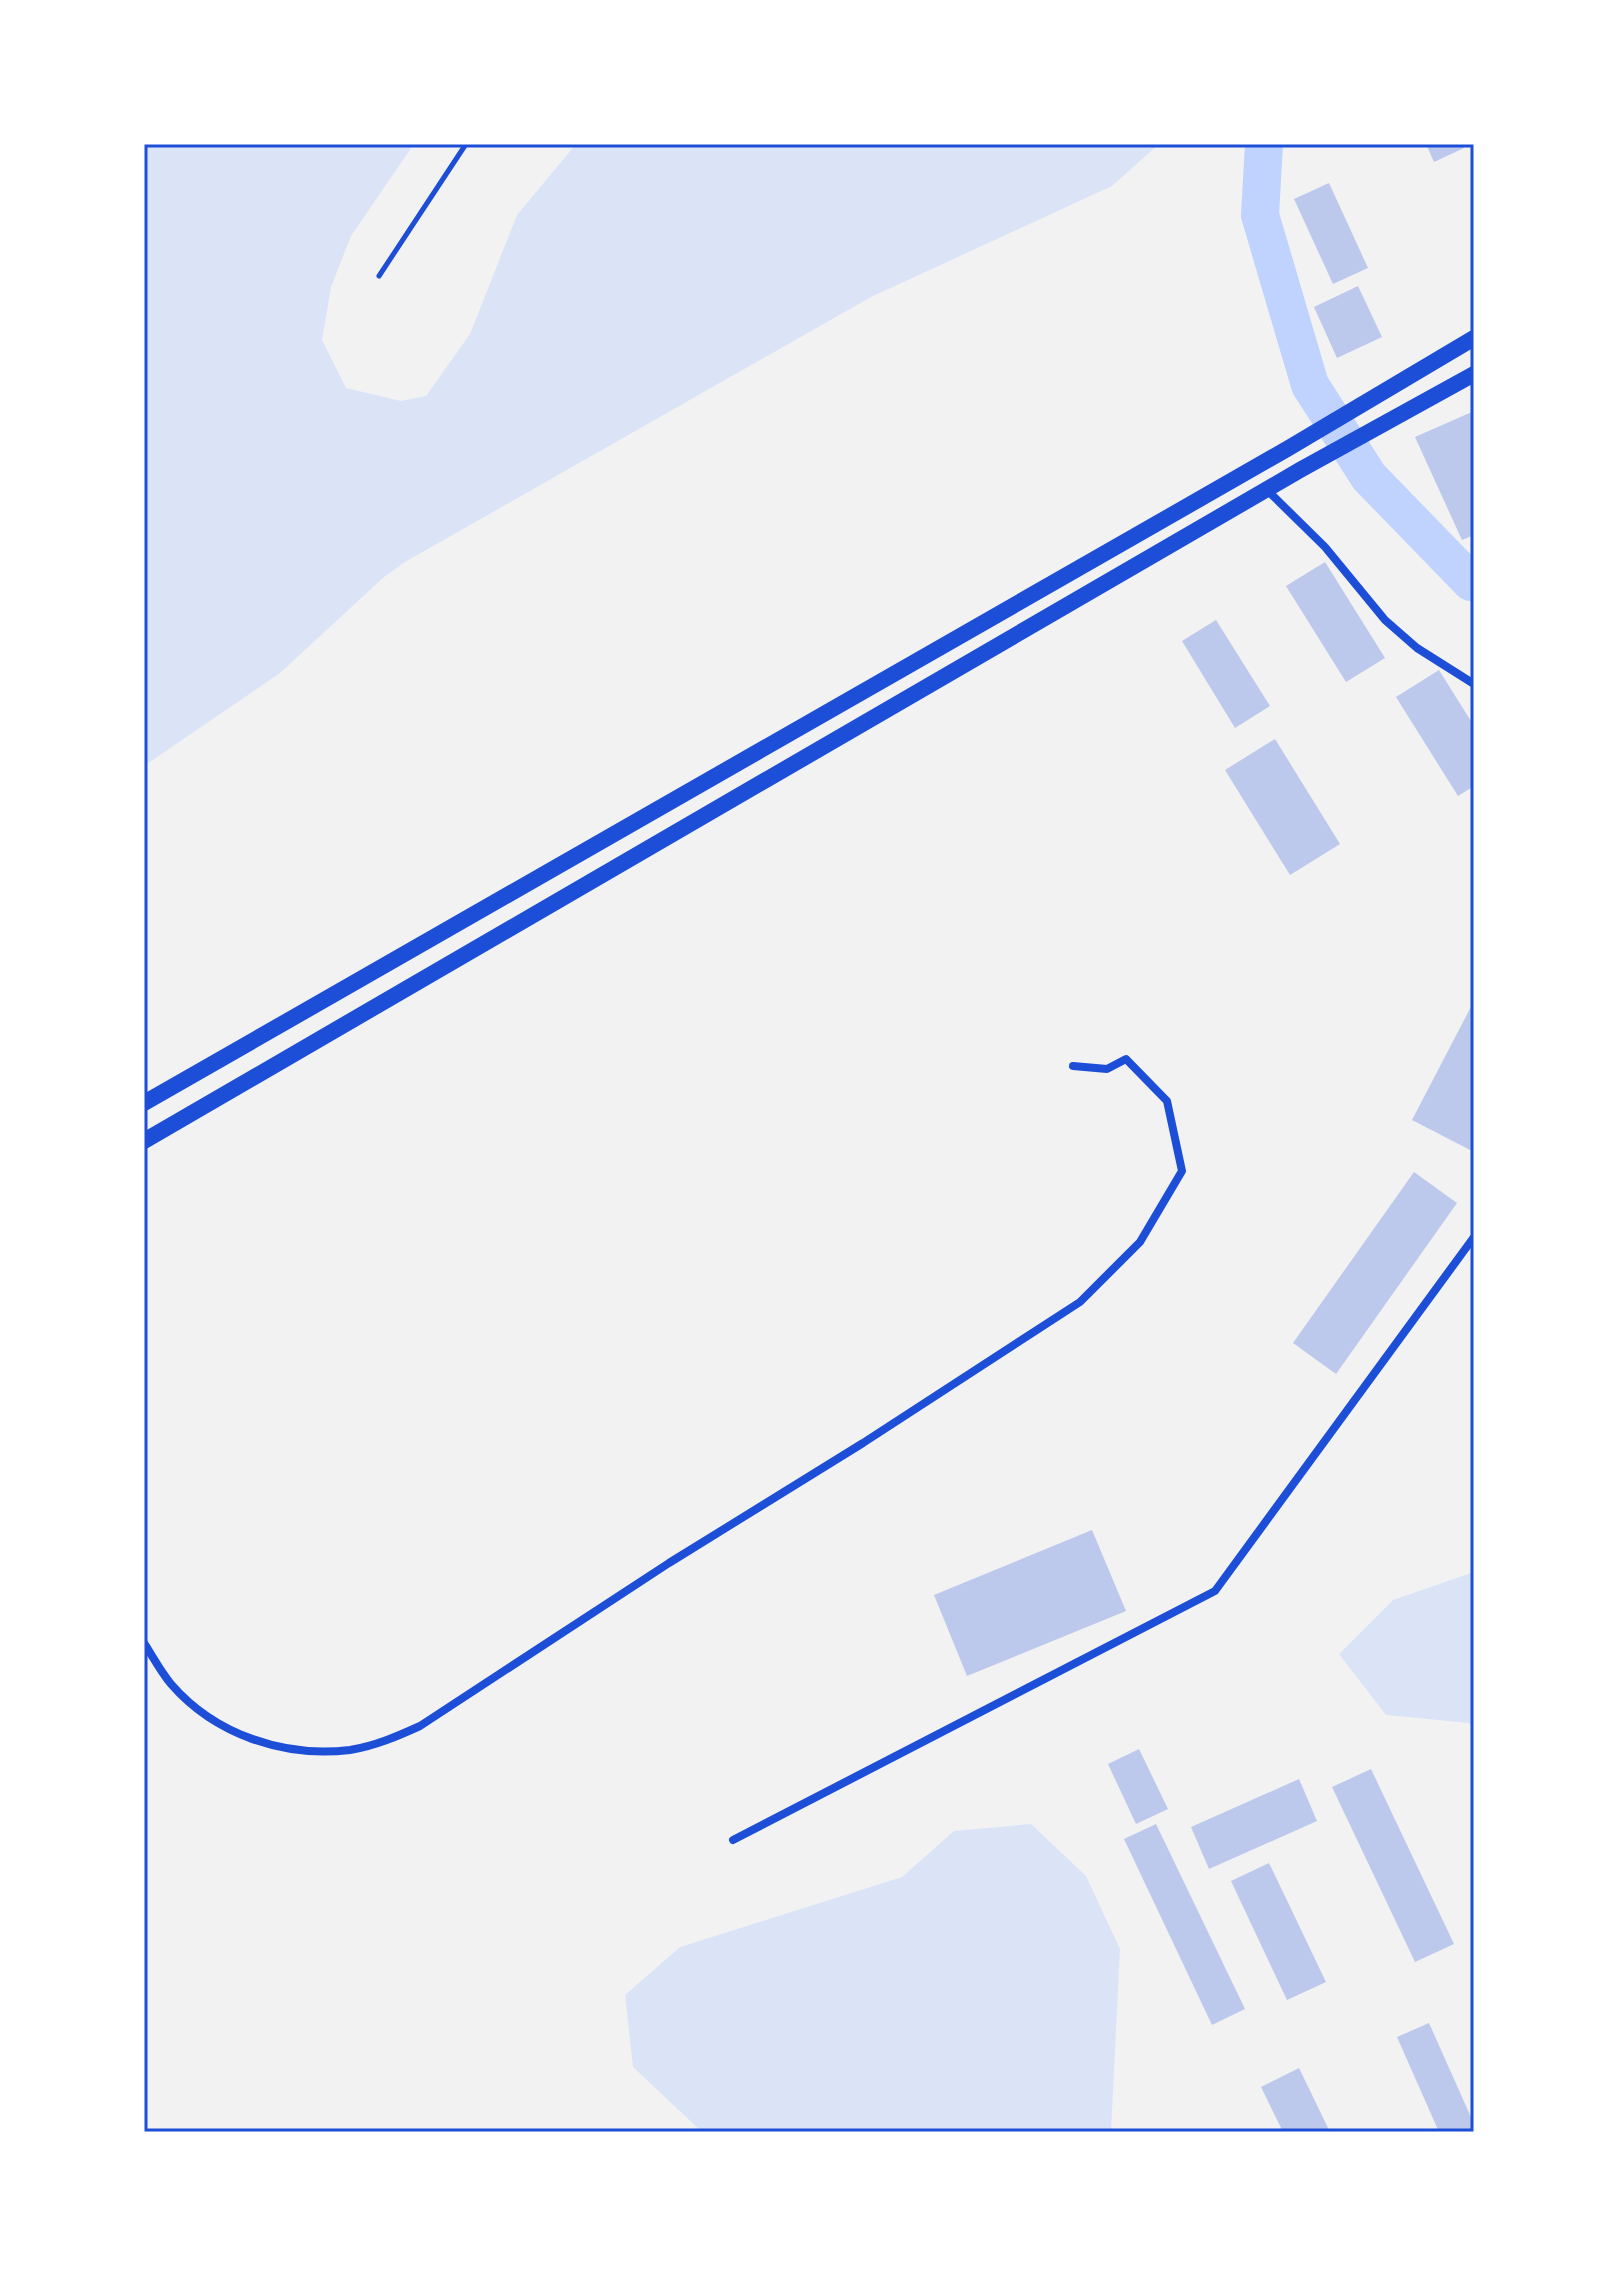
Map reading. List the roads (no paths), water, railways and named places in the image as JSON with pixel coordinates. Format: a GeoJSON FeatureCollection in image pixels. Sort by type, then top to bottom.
{"type":"FeatureCollection","features":[{"type":"Feature","properties":{"kind":"main road"},"geometry":{"type":"LineString","coordinates":[[144,1103],[1287,449],[1474,338]]}},
{"type":"Feature","properties":{"kind":"main road"},"geometry":{"type":"LineString","coordinates":[[144,1141],[1300,470],[1474,374]]}},
{"type":"Feature","properties":{"kind":"street"},"geometry":{"type":"LineString","coordinates":[[1267,490],[1325,547],[1385,620],[1417,648],[1474,684]]}},
{"type":"Feature","properties":{"kind":"street"},"geometry":{"type":"LineString","coordinates":[[144,1643],[171,1684],[189,1702],[232,1731],[256,1741],[304,1751],[352,1749],[398,1736],[420,1726],[669,1563],[863,1443],[1080,1302],[1140,1242],[1182,1171],[1167,1101],[1126,1059],[1107,1069],[1073,1066]]}},
{"type":"Feature","properties":{"kind":"street"},"geometry":{"type":"LineString","coordinates":[[733,1840],[1215,1591],[1474,1237]]}},
{"type":"Feature","properties":{"kind":"lane"},"geometry":{"type":"LineString","coordinates":[[379,276],[466,144]]}},
{"type":"Feature","properties":{"kind":"waterway"},"geometry":{"type":"LineString","coordinates":[[1264,144],[1260,215],[1310,385],[1369,477],[1471,582]]}}]}
